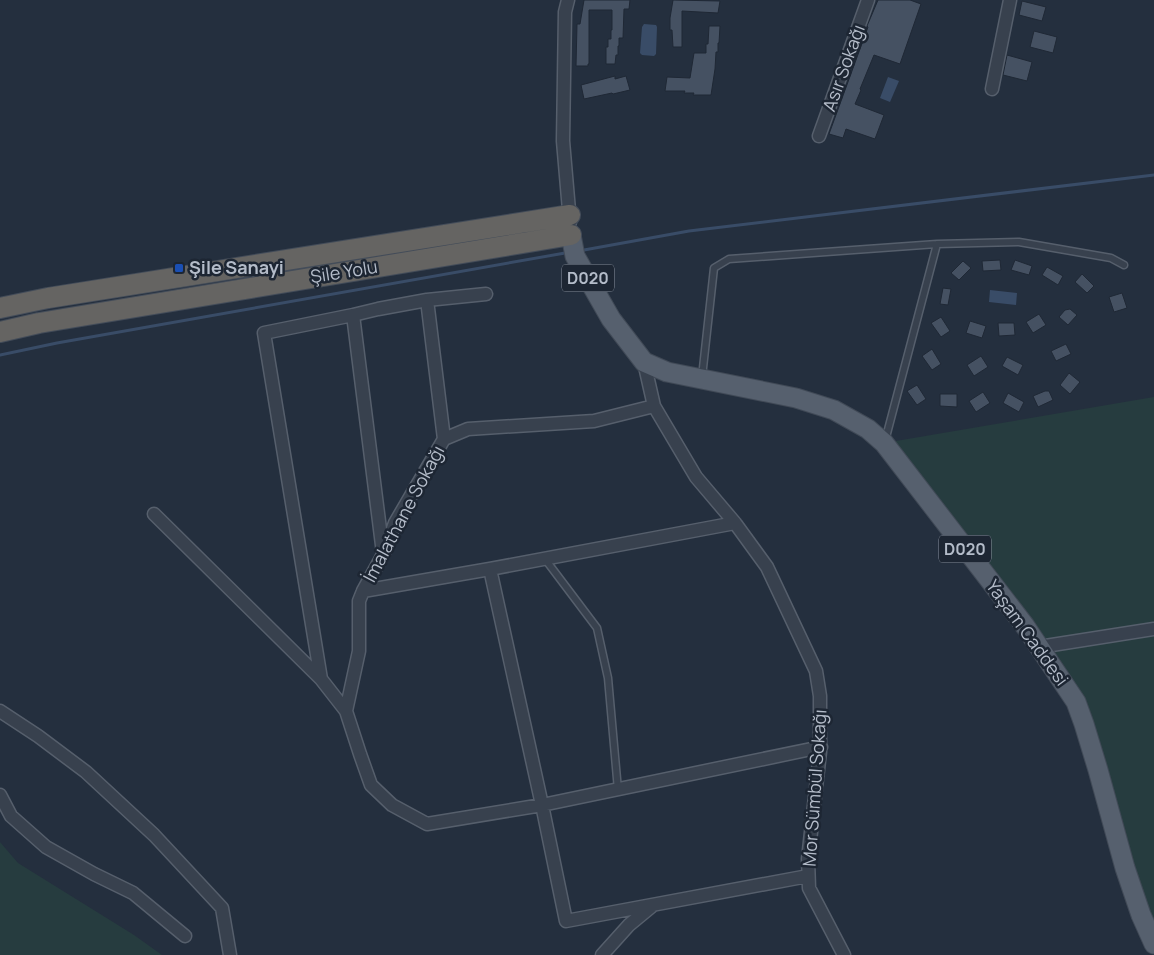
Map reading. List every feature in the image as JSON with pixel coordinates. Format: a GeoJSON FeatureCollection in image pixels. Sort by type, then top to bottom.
{"type":"FeatureCollection","features":[{"type":"Feature","properties":{"kind":"highway","name":"Şile Yolu"},"geometry":{"type":"LineString","coordinates":[[0,308],[48,298],[570,215]]}},
{"type":"Feature","properties":{"kind":"highway","name":"Şile Yolu"},"geometry":{"type":"LineString","coordinates":[[0,332],[39,323],[571,235]]}},
{"type":"Feature","properties":{"kind":"highway"},"geometry":{"type":"LineString","coordinates":[[0,300],[48,298]]}},
{"type":"Feature","properties":{"kind":"main road","name":"Yaşam Caddesi"},"geometry":{"type":"LineString","coordinates":[[571,235],[575,256],[611,319],[644,362],[668,372],[796,398],[834,410],[868,429],[884,443],[1025,626],[1076,702],[1098,770],[1125,868],[1141,916],[1154,944]]}},
{"type":"Feature","properties":{"kind":"street","name":"Asır Sokağı"},"geometry":{"type":"LineString","coordinates":[[820,136],[868,0]]}},
{"type":"Feature","properties":{"kind":"street"},"geometry":{"type":"LineString","coordinates":[[992,89],[1010,0]]}},
{"type":"Feature","properties":{"kind":"street"},"geometry":{"type":"LineString","coordinates":[[567,6],[563,141],[571,235]]}},
{"type":"Feature","properties":{"kind":"street"},"geometry":{"type":"LineString","coordinates":[[320,679],[264,333],[427,300],[486,294]]}},
{"type":"Feature","properties":{"kind":"street"},"geometry":{"type":"LineString","coordinates":[[427,300],[444,439]]}},
{"type":"Feature","properties":{"kind":"street"},"geometry":{"type":"LineString","coordinates":[[353,315],[383,555]]}},
{"type":"Feature","properties":{"kind":"street","name":"Mor Sümbül Sokağı"},"geometry":{"type":"LineString","coordinates":[[644,362],[654,406],[696,476],[736,523],[767,568],[816,672],[820,696],[821,747],[808,859],[809,888],[844,955]]}},
{"type":"Feature","properties":{"kind":"street","name":"İmalathane Sokağı"},"geometry":{"type":"LineString","coordinates":[[346,711],[359,651],[359,601],[383,555],[395,522],[444,439],[468,429],[594,421],[654,406]]}},
{"type":"Feature","properties":{"kind":"street"},"geometry":{"type":"LineString","coordinates":[[154,514],[320,679],[346,711],[372,785],[392,805],[427,824],[542,805],[821,747]]}},
{"type":"Feature","properties":{"kind":"street"},"geometry":{"type":"LineString","coordinates":[[363,591],[736,523]]}},
{"type":"Feature","properties":{"kind":"street"},"geometry":{"type":"LineString","coordinates":[[490,569],[566,921],[808,876]]}},
{"type":"Feature","properties":{"kind":"street"},"geometry":{"type":"LineString","coordinates":[[1039,647],[1154,629]]}},
{"type":"Feature","properties":{"kind":"street"},"geometry":{"type":"LineString","coordinates":[[0,711],[38,736],[86,772],[154,835],[222,908],[230,955]]}},
{"type":"Feature","properties":{"kind":"street"},"geometry":{"type":"LineString","coordinates":[[0,796],[11,816],[46,847],[133,893],[185,936]]}},
{"type":"Feature","properties":{"kind":"street"},"geometry":{"type":"LineString","coordinates":[[602,955],[629,925],[654,904]]}},
{"type":"Feature","properties":{"kind":"lane"},"geometry":{"type":"LineString","coordinates":[[701,379],[714,268],[729,259],[937,244],[1019,242],[1111,258],[1124,264]]}},
{"type":"Feature","properties":{"kind":"lane"},"geometry":{"type":"LineString","coordinates":[[884,443],[937,244]]}},
{"type":"Feature","properties":{"kind":"lane"},"geometry":{"type":"LineString","coordinates":[[545,559],[597,628],[608,678],[618,790]]}},
{"type":"Feature","properties":{"kind":"green space"},"geometry":{"type":"Polygon","coordinates":[[[1154,397],[1154,939],[1076,702],[884,443],[1154,397]]]}},
{"type":"Feature","properties":{"kind":"green space"},"geometry":{"type":"Polygon","coordinates":[[[0,842],[18,863],[134,935],[162,955],[0,955],[0,842]]]}},
{"type":"Feature","properties":{"kind":"water"},"geometry":{"type":"Polygon","coordinates":[[[644,24],[656,25],[657,27],[656,54],[654,56],[642,55],[640,53],[642,27],[644,24]]]}},
{"type":"Feature","properties":{"kind":"water"},"geometry":{"type":"Polygon","coordinates":[[[888,77],[899,81],[890,102],[880,98],[888,77]]]}},
{"type":"Feature","properties":{"kind":"water"},"geometry":{"type":"Polygon","coordinates":[[[990,290],[1017,293],[1016,305],[989,302],[990,290]]]}},
{"type":"Feature","properties":{"kind":"building"},"geometry":{"type":"Polygon","coordinates":[[[584,0],[630,0],[629,9],[624,9],[623,38],[619,38],[618,55],[616,55],[615,64],[606,64],[606,47],[608,47],[608,39],[611,39],[612,30],[612,10],[589,10],[589,64],[588,66],[576,66],[577,24],[580,24],[584,0]]]}},
{"type":"Feature","properties":{"kind":"building"},"geometry":{"type":"Polygon","coordinates":[[[673,0],[720,1],[718,13],[682,11],[682,47],[673,47],[670,18],[673,0]]]}},
{"type":"Feature","properties":{"kind":"building"},"geometry":{"type":"Polygon","coordinates":[[[878,0],[910,0],[921,4],[900,64],[874,55],[855,104],[884,115],[875,139],[846,129],[843,138],[829,134],[867,26],[878,0]]]}},
{"type":"Feature","properties":{"kind":"building"},"geometry":{"type":"Polygon","coordinates":[[[1022,1],[1046,7],[1042,21],[1019,15],[1022,1]]]}},
{"type":"Feature","properties":{"kind":"building"},"geometry":{"type":"Polygon","coordinates":[[[709,26],[720,26],[711,95],[693,95],[694,93],[684,93],[685,91],[665,91],[667,77],[690,78],[694,53],[706,53],[709,26]]]}},
{"type":"Feature","properties":{"kind":"building"},"geometry":{"type":"Polygon","coordinates":[[[1034,31],[1057,37],[1053,53],[1030,47],[1034,31]]]}},
{"type":"Feature","properties":{"kind":"building"},"geometry":{"type":"Polygon","coordinates":[[[1007,55],[1032,62],[1027,81],[1003,75],[1007,55]]]}},
{"type":"Feature","properties":{"kind":"building"},"geometry":{"type":"Polygon","coordinates":[[[615,76],[615,79],[626,76],[630,90],[584,99],[581,85],[615,76]]]}},
{"type":"Feature","properties":{"kind":"building"},"geometry":{"type":"Polygon","coordinates":[[[1000,260],[1001,270],[983,271],[982,261],[1000,260]]]}},
{"type":"Feature","properties":{"kind":"building"},"geometry":{"type":"Polygon","coordinates":[[[1015,260],[1032,266],[1029,275],[1011,270],[1015,260]]]}},
{"type":"Feature","properties":{"kind":"building"},"geometry":{"type":"Polygon","coordinates":[[[963,261],[971,268],[959,280],[951,273],[963,261]]]}},
{"type":"Feature","properties":{"kind":"building"},"geometry":{"type":"Polygon","coordinates":[[[1047,267],[1063,276],[1058,285],[1042,275],[1047,267]]]}},
{"type":"Feature","properties":{"kind":"building"},"geometry":{"type":"Polygon","coordinates":[[[1082,274],[1094,286],[1087,293],[1075,282],[1082,274]]]}},
{"type":"Feature","properties":{"kind":"building"},"geometry":{"type":"Polygon","coordinates":[[[943,288],[951,289],[948,305],[940,304],[943,288]]]}},
{"type":"Feature","properties":{"kind":"building"},"geometry":{"type":"Polygon","coordinates":[[[1122,293],[1127,308],[1114,312],[1109,297],[1122,293]]]}},
{"type":"Feature","properties":{"kind":"building"},"geometry":{"type":"Polygon","coordinates":[[[1070,309],[1077,315],[1068,325],[1059,317],[1065,310],[1070,309]]]}},
{"type":"Feature","properties":{"kind":"building"},"geometry":{"type":"Polygon","coordinates":[[[1039,314],[1046,325],[1033,333],[1026,322],[1039,314]]]}},
{"type":"Feature","properties":{"kind":"building"},"geometry":{"type":"Polygon","coordinates":[[[941,317],[950,331],[941,337],[931,323],[941,317]]]}},
{"type":"Feature","properties":{"kind":"building"},"geometry":{"type":"Polygon","coordinates":[[[970,321],[986,326],[982,338],[966,333],[970,321]]]}},
{"type":"Feature","properties":{"kind":"building"},"geometry":{"type":"Polygon","coordinates":[[[998,323],[1014,323],[1015,335],[999,336],[998,323]]]}},
{"type":"Feature","properties":{"kind":"building"},"geometry":{"type":"Polygon","coordinates":[[[1066,344],[1071,354],[1056,361],[1051,351],[1066,344]]]}},
{"type":"Feature","properties":{"kind":"building"},"geometry":{"type":"Polygon","coordinates":[[[932,349],[941,364],[932,370],[922,356],[932,349]]]}},
{"type":"Feature","properties":{"kind":"building"},"geometry":{"type":"Polygon","coordinates":[[[981,356],[988,367],[974,376],[967,365],[981,356]]]}},
{"type":"Feature","properties":{"kind":"building"},"geometry":{"type":"Polygon","coordinates":[[[1007,357],[1023,365],[1018,375],[1002,366],[1007,357]]]}},
{"type":"Feature","properties":{"kind":"building"},"geometry":{"type":"Polygon","coordinates":[[[1069,373],[1080,382],[1070,394],[1060,385],[1069,373]]]}},
{"type":"Feature","properties":{"kind":"building"},"geometry":{"type":"Polygon","coordinates":[[[917,385],[926,399],[917,405],[907,391],[917,385]]]}},
{"type":"Feature","properties":{"kind":"building"},"geometry":{"type":"Polygon","coordinates":[[[1049,391],[1053,400],[1038,407],[1033,396],[1049,391]]]}},
{"type":"Feature","properties":{"kind":"building"},"geometry":{"type":"Polygon","coordinates":[[[983,392],[990,403],[976,412],[969,401],[983,392]]]}},
{"type":"Feature","properties":{"kind":"building"},"geometry":{"type":"Polygon","coordinates":[[[1008,393],[1024,402],[1019,412],[1003,403],[1008,393]]]}},
{"type":"Feature","properties":{"kind":"building"},"geometry":{"type":"Polygon","coordinates":[[[940,394],[957,394],[957,407],[940,406],[940,394]]]}},
{"type":"Feature","properties":{"kind":"waterway"},"geometry":{"type":"LineString","coordinates":[[584,250],[689,231],[1154,175]]}},
{"type":"Feature","properties":{"kind":"waterway"},"geometry":{"type":"LineString","coordinates":[[0,355],[57,343],[565,253]]}},
{"type":"Feature","properties":{"kind":"place","name":"Şile Sanayi"},"geometry":{"type":"Point","coordinates":[179,268]}}]}
